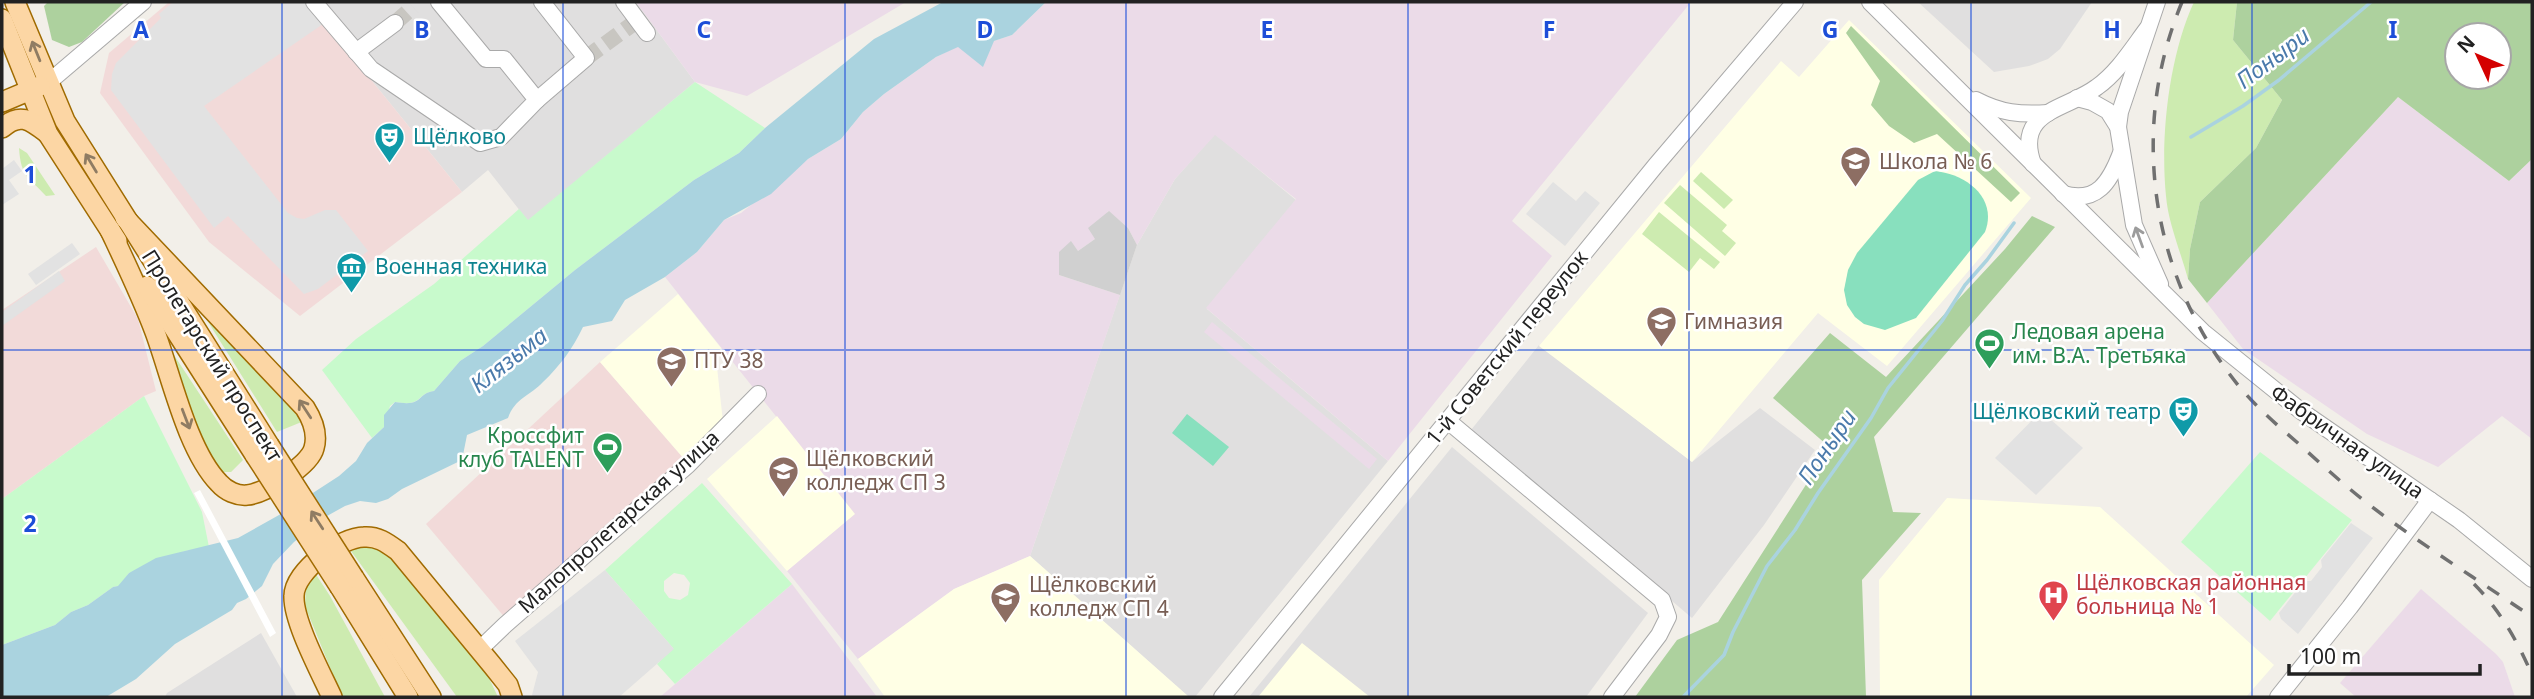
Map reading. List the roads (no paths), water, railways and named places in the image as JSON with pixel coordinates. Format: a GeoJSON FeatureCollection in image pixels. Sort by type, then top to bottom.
{"type":"FeatureCollection","features":[{"type":"Feature","properties":{"kind":"main road","name":"Пролетарский проспект"},"geometry":{"type":"LineString","coordinates":[[15,2],[65,121],[117,224]]}},
{"type":"Feature","properties":{"kind":"main road","name":"Пролетарский проспект"},"geometry":{"type":"LineString","coordinates":[[2,19],[48,134],[117,224],[364,609],[431,697]]}},
{"type":"Feature","properties":{"kind":"main road"},"geometry":{"type":"LineString","coordinates":[[2,102],[49,82]]}},
{"type":"Feature","properties":{"kind":"main road"},"geometry":{"type":"LineString","coordinates":[[2,128],[12,119],[24,119],[48,134]]}},
{"type":"Feature","properties":{"kind":"main road"},"geometry":{"type":"LineString","coordinates":[[117,224],[305,408],[313,423],[316,440],[312,455],[302,467],[251,495],[237,494],[220,484],[210,471],[195,442],[117,224]]}},
{"type":"Feature","properties":{"kind":"main road"},"geometry":{"type":"LineString","coordinates":[[332,697],[298,618],[293,596],[295,585],[310,564],[354,538],[373,537],[385,541],[398,551],[508,685],[512,697]]}},
{"type":"Feature","properties":{"kind":"main road","name":"Пролетарский проспект"},"geometry":{"type":"LineString","coordinates":[[364,609],[408,697]]}},
{"type":"Feature","properties":{"kind":"main road"},"geometry":{"type":"LineString","coordinates":[[364,609],[399,697]]}},
{"type":"Feature","properties":{"kind":"main road"},"geometry":{"type":"LineString","coordinates":[[364,609],[441,697]]}},
{"type":"Feature","properties":{"kind":"main road"},"geometry":{"type":"LineString","coordinates":[[486,657],[503,697]]}},
{"type":"Feature","properties":{"kind":"street"},"geometry":{"type":"LineString","coordinates":[[49,82],[143,2]]}},
{"type":"Feature","properties":{"kind":"street"},"geometry":{"type":"LineString","coordinates":[[314,2],[371,69],[480,143],[501,137],[537,100],[586,58],[542,2]]}},
{"type":"Feature","properties":{"kind":"street"},"geometry":{"type":"LineString","coordinates":[[439,2],[486,59],[504,58],[537,100]]}},
{"type":"Feature","properties":{"kind":"street"},"geometry":{"type":"LineString","coordinates":[[624,2],[647,33]]}},
{"type":"Feature","properties":{"kind":"street","name":"1-й Советский переулок"},"geometry":{"type":"LineString","coordinates":[[1222,697],[1656,165],[1794,2]]}},
{"type":"Feature","properties":{"kind":"street","name":"Фабричная улица"},"geometry":{"type":"LineString","coordinates":[[1870,2],[2203,332],[2258,379],[2331,433],[2467,526],[2532,579]]}},
{"type":"Feature","properties":{"kind":"street"},"geometry":{"type":"LineString","coordinates":[[2118,127],[2120,112],[2157,2]]}},
{"type":"Feature","properties":{"kind":"street"},"geometry":{"type":"LineString","coordinates":[[356,52],[395,23]]}},
{"type":"Feature","properties":{"kind":"street","name":"Фабричная улица"},"geometry":{"type":"LineString","coordinates":[[2034,166],[2028,150],[2028,135],[2035,123],[2048,113],[2096,88],[2119,67],[2147,29]]}},
{"type":"Feature","properties":{"kind":"street","name":"Фабричная улица"},"geometry":{"type":"LineString","coordinates":[[1958,90],[1995,110],[2026,114],[2048,113]]}},
{"type":"Feature","properties":{"kind":"street"},"geometry":{"type":"LineString","coordinates":[[2077,98],[2092,102],[2108,111],[2118,127]]}},
{"type":"Feature","properties":{"kind":"street","name":"Фабричная улица"},"geometry":{"type":"LineString","coordinates":[[2118,127],[2134,225],[2154,274],[2168,298]]}},
{"type":"Feature","properties":{"kind":"street"},"geometry":{"type":"LineString","coordinates":[[2057,189],[2078,198],[2092,194],[2104,186],[2122,150]]}},
{"type":"Feature","properties":{"kind":"street","name":"Малопролетарская улица"},"geometry":{"type":"LineString","coordinates":[[486,657],[505,625],[688,465],[758,394]]}},
{"type":"Feature","properties":{"kind":"street"},"geometry":{"type":"LineString","coordinates":[[1448,421],[1662,600],[1668,617],[1659,635],[1612,697]]}},
{"type":"Feature","properties":{"kind":"street"},"geometry":{"type":"LineString","coordinates":[[2278,697],[2430,500]]}},
{"type":"Feature","properties":{"kind":"water","name":"Клязьма"},"geometry":{"type":"Polygon","coordinates":[[[943,2],[1046,2],[1012,35],[994,41],[983,67],[958,47],[936,57],[884,94],[863,112],[841,139],[808,159],[771,194],[724,220],[697,252],[665,277],[625,300],[612,321],[583,327],[560,363],[538,387],[519,402],[508,418],[467,435],[462,460],[402,489],[388,499],[376,503],[360,501],[327,516],[294,542],[273,564],[262,586],[237,603],[232,610],[175,644],[136,679],[106,697],[2,697],[2,645],[55,625],[71,612],[88,605],[118,586],[129,573],[156,558],[238,538],[339,476],[356,461],[367,443],[384,427],[384,415],[395,402],[416,402],[434,391],[460,361],[483,346],[575,270],[694,180],[739,153],[765,128],[874,39],[943,2]]]}},
{"type":"Feature","properties":{"kind":"waterway","name":"Поныри"},"geometry":{"type":"LineString","coordinates":[[2191,137],[2243,106],[2279,80],[2371,2]]}},
{"type":"Feature","properties":{"kind":"waterway","name":"Поныри"},"geometry":{"type":"LineString","coordinates":[[1683,697],[1724,655],[1767,566],[1795,530],[1871,418],[1888,388],[1942,321],[1965,285],[2014,223]]}},
{"type":"Feature","properties":{"kind":"tunnel"},"geometry":{"type":"LineString","coordinates":[[395,23],[413,7]]}},
{"type":"Feature","properties":{"kind":"tunnel"},"geometry":{"type":"LineString","coordinates":[[586,58],[638,20]]}},
{"type":"Feature","properties":{"kind":"railway"},"geometry":{"type":"LineString","coordinates":[[2182,2],[2161,68],[2153,160],[2159,210],[2172,264],[2193,315],[2207,340],[2252,401],[2341,481],[2407,533],[2532,617]]}},
{"type":"Feature","properties":{"kind":"railway"},"geometry":{"type":"LineString","coordinates":[[2474,584],[2508,627],[2532,675]]}},
{"type":"Feature","properties":{"kind":"place","name":"Щёлково"},"geometry":{"type":"Point","coordinates":[390,164]}},
{"type":"Feature","properties":{"kind":"place","name":"Школа № 6"},"geometry":{"type":"Point","coordinates":[1856,189]}},
{"type":"Feature","properties":{"kind":"place","name":"Военная техника"},"geometry":{"type":"Point","coordinates":[352,294]}},
{"type":"Feature","properties":{"kind":"place","name":"Гимназия"},"geometry":{"type":"Point","coordinates":[1661,349]}},
{"type":"Feature","properties":{"kind":"place","name":"Ледовая арена им. В.А. Третьяка"},"geometry":{"type":"Point","coordinates":[1989,371]}},
{"type":"Feature","properties":{"kind":"place","name":"ПТУ 38"},"geometry":{"type":"Point","coordinates":[671,388]}},
{"type":"Feature","properties":{"kind":"place","name":"Щёлковский театр"},"geometry":{"type":"Point","coordinates":[2184,439]}},
{"type":"Feature","properties":{"kind":"place","name":"Кроссфит клуб TALENT"},"geometry":{"type":"Point","coordinates":[607,475]}},
{"type":"Feature","properties":{"kind":"place","name":"Щёлковский колледж СП 3"},"geometry":{"type":"Point","coordinates":[783,498]}},
{"type":"Feature","properties":{"kind":"place","name":"Щёлковская районная больница № 1"},"geometry":{"type":"Point","coordinates":[2053,622]}},
{"type":"Feature","properties":{"kind":"place","name":"Щёлковский колледж СП 4"},"geometry":{"type":"Point","coordinates":[1006,624]}}]}
